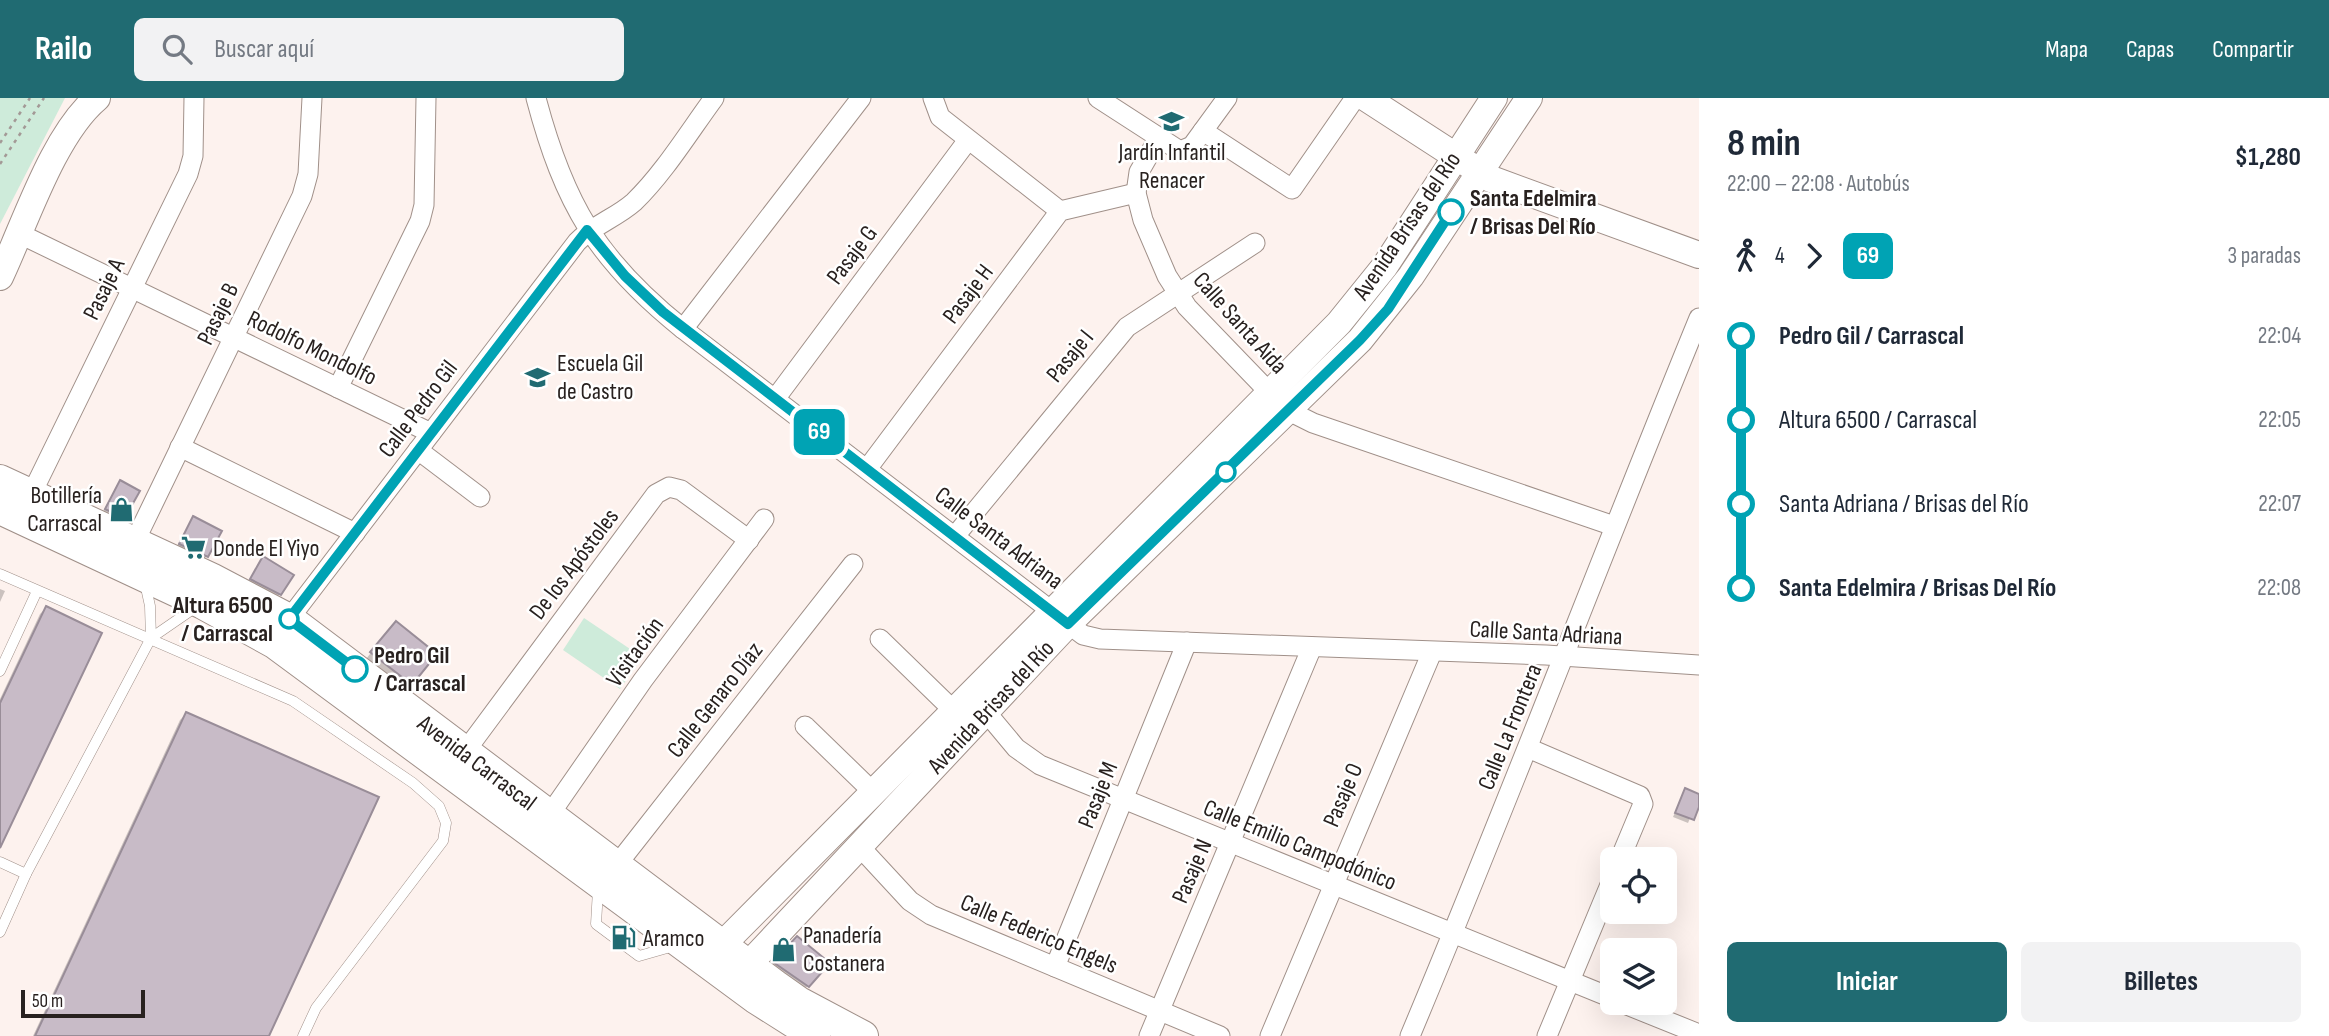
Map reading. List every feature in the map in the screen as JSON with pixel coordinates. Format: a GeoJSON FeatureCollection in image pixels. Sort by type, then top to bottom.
{"type":"FeatureCollection","features":[{"type":"Feature","properties":{"kind":"main road","name":"Avenida Carrascal"},"geometry":{"type":"LineString","coordinates":[[0,480],[289,619],[548,817],[681,944],[755,998],[815,1036]]}},
{"type":"Feature","properties":{"kind":"main road","name":"Avenida Carrascal"},"geometry":{"type":"LineString","coordinates":[[0,509],[203,604],[274,643],[607,874],[723,944],[799,1002],[863,1036]]}},
{"type":"Feature","properties":{"kind":"street"},"geometry":{"type":"LineString","coordinates":[[0,277],[69,130],[97,98]]}},
{"type":"Feature","properties":{"kind":"street","name":"Pasaje A"},"geometry":{"type":"LineString","coordinates":[[31,495],[190,169],[194,98]]}},
{"type":"Feature","properties":{"kind":"street","name":"Pasaje B"},"geometry":{"type":"LineString","coordinates":[[134,543],[305,189],[312,98]]}},
{"type":"Feature","properties":{"kind":"street"},"geometry":{"type":"LineString","coordinates":[[338,388],[420,221],[424,205],[425,98]]}},
{"type":"Feature","properties":{"kind":"street","name":"Calle Santa Adriana"},"geometry":{"type":"LineString","coordinates":[[536,98],[561,180],[587,230],[625,276],[683,329],[1091,638],[1699,665]]}},
{"type":"Feature","properties":{"kind":"street"},"geometry":{"type":"LineString","coordinates":[[587,230],[620,213],[640,195],[714,98]]}},
{"type":"Feature","properties":{"kind":"street"},"geometry":{"type":"LineString","coordinates":[[683,329],[861,98]]}},
{"type":"Feature","properties":{"kind":"street"},"geometry":{"type":"LineString","coordinates":[[933,98],[940,117],[1060,211],[1136,193],[1139,172],[1158,139]]}},
{"type":"Feature","properties":{"kind":"street"},"geometry":{"type":"LineString","coordinates":[[1098,98],[1180,151],[1198,139],[1227,98]]}},
{"type":"Feature","properties":{"kind":"street"},"geometry":{"type":"LineString","coordinates":[[1198,139],[1292,189],[1355,98]]}},
{"type":"Feature","properties":{"kind":"street"},"geometry":{"type":"LineString","coordinates":[[1366,98],[1477,172],[1699,255]]}},
{"type":"Feature","properties":{"kind":"street","name":"Avenida Brisas del Río"},"geometry":{"type":"LineString","coordinates":[[748,965],[986,712],[1061,617],[1269,392],[1361,297],[1385,266],[1494,98]]}},
{"type":"Feature","properties":{"kind":"street","name":"Avenida Brisas del Río"},"geometry":{"type":"LineString","coordinates":[[723,944],[953,710],[1061,617],[1289,411],[1388,309],[1477,172],[1529,98]]}},
{"type":"Feature","properties":{"kind":"street","name":"Pasaje G"},"geometry":{"type":"LineString","coordinates":[[775,399],[968,141]]}},
{"type":"Feature","properties":{"kind":"street","name":"Calle Santa Aida"},"geometry":{"type":"LineString","coordinates":[[1136,193],[1143,220],[1178,295],[1289,411],[1313,423],[1614,526]]}},
{"type":"Feature","properties":{"kind":"street","name":"Pasaje H"},"geometry":{"type":"LineString","coordinates":[[867,469],[1060,211]]}},
{"type":"Feature","properties":{"kind":"street","name":"Calle Pedro Gil"},"geometry":{"type":"LineString","coordinates":[[289,619],[587,230]]}},
{"type":"Feature","properties":{"kind":"street","name":"Rodolfo Mondolfo"},"geometry":{"type":"LineString","coordinates":[[20,234],[431,433]]}},
{"type":"Feature","properties":{"kind":"street","name":"Pasaje I"},"geometry":{"type":"LineString","coordinates":[[955,536],[1120,334],[1255,243]]}},
{"type":"Feature","properties":{"kind":"street","name":"Calle La Frontera"},"geometry":{"type":"LineString","coordinates":[[1410,1036],[1565,658],[1614,526],[1699,318]]}},
{"type":"Feature","properties":{"kind":"street"},"geometry":{"type":"LineString","coordinates":[[180,447],[355,533]]}},
{"type":"Feature","properties":{"kind":"street"},"geometry":{"type":"LineString","coordinates":[[418,450],[480,497]]}},
{"type":"Feature","properties":{"kind":"street","name":"De los Apóstoles"},"geometry":{"type":"LineString","coordinates":[[464,753],[656,494],[669,487],[681,490],[749,540]]}},
{"type":"Feature","properties":{"kind":"street","name":"Visitación"},"geometry":{"type":"LineString","coordinates":[[548,817],[643,680],[764,519]]}},
{"type":"Feature","properties":{"kind":"street","name":"Calle Genaro Díaz"},"geometry":{"type":"LineString","coordinates":[[607,874],[853,564]]}},
{"type":"Feature","properties":{"kind":"street"},"geometry":{"type":"LineString","coordinates":[[880,639],[953,710]]}},
{"type":"Feature","properties":{"kind":"street","name":"Pasaje M"},"geometry":{"type":"LineString","coordinates":[[1055,967],[1187,642]]}},
{"type":"Feature","properties":{"kind":"street","name":"Pasaje N"},"geometry":{"type":"LineString","coordinates":[[1149,1036],[1312,647]]}},
{"type":"Feature","properties":{"kind":"street","name":"Pasaje O"},"geometry":{"type":"LineString","coordinates":[[1270,1036],[1432,652]]}},
{"type":"Feature","properties":{"kind":"street","name":"Calle Emilio Campodónico"},"geometry":{"type":"LineString","coordinates":[[986,712],[1016,748],[1032,761],[1600,993]]}},
{"type":"Feature","properties":{"kind":"street"},"geometry":{"type":"LineString","coordinates":[[805,726],[873,792]]}},
{"type":"Feature","properties":{"kind":"street"},"geometry":{"type":"LineString","coordinates":[[1528,748],[1637,793],[1642,800],[1642,809],[1625,847]]}},
{"type":"Feature","properties":{"kind":"street","name":"Calle Federico Engels"},"geometry":{"type":"LineString","coordinates":[[860,847],[910,901],[925,912],[1220,1036]]}},
{"type":"Feature","properties":{"kind":"street"},"geometry":{"type":"LineString","coordinates":[[1547,1036],[1600,909]]}},
{"type":"Feature","properties":{"kind":"street"},"geometry":{"type":"LineString","coordinates":[[1645,1015],[1674,1030],[1699,1034]]}},
{"type":"Feature","properties":{"kind":"lane"},"geometry":{"type":"LineString","coordinates":[[0,574],[293,701],[414,783],[439,806],[446,823],[443,841],[316,1008],[303,1036]]}},
{"type":"Feature","properties":{"kind":"lane"},"geometry":{"type":"LineString","coordinates":[[143,575],[150,606],[150,638]]}},
{"type":"Feature","properties":{"kind":"lane"},"geometry":{"type":"LineString","coordinates":[[0,671],[37,592]]}},
{"type":"Feature","properties":{"kind":"lane"},"geometry":{"type":"LineString","coordinates":[[0,932],[26,874],[150,638],[171,621],[203,604]]}},
{"type":"Feature","properties":{"kind":"lane"},"geometry":{"type":"LineString","coordinates":[[0,862],[26,874]]}},
{"type":"Feature","properties":{"kind":"path"},"geometry":{"type":"LineString","coordinates":[[0,143],[30,98]]}},
{"type":"Feature","properties":{"kind":"path"},"geometry":{"type":"LineString","coordinates":[[0,163],[44,98]]}},
{"type":"Feature","properties":{"kind":"green space"},"geometry":{"type":"Polygon","coordinates":[[[0,98],[65,98],[0,224],[0,98]]]}},
{"type":"Feature","properties":{"kind":"green space"},"geometry":{"type":"Polygon","coordinates":[[[584,618],[642,657],[620,689],[563,650],[584,618]]]}},
{"type":"Feature","properties":{"kind":"building"},"geometry":{"type":"Polygon","coordinates":[[[120,480],[140,491],[127,514],[115,514],[105,509],[120,480]]]}},
{"type":"Feature","properties":{"kind":"building"},"geometry":{"type":"Polygon","coordinates":[[[193,516],[222,531],[208,557],[179,544],[193,516]]]}},
{"type":"Feature","properties":{"kind":"building"},"geometry":{"type":"Polygon","coordinates":[[[263,556],[294,575],[281,595],[250,579],[263,556]]]}},
{"type":"Feature","properties":{"kind":"building"},"geometry":{"type":"Polygon","coordinates":[[[46,606],[102,633],[0,848],[0,703],[46,606]]]}},
{"type":"Feature","properties":{"kind":"building"},"geometry":{"type":"Polygon","coordinates":[[[396,621],[437,654],[412,685],[370,652],[396,621]]]}},
{"type":"Feature","properties":{"kind":"building"},"geometry":{"type":"Polygon","coordinates":[[[186,712],[379,797],[269,1036],[35,1036],[186,712]]]}},
{"type":"Feature","properties":{"kind":"building"},"geometry":{"type":"Polygon","coordinates":[[[1685,788],[1699,794],[1699,807],[1694,820],[1675,813],[1685,788]]]}},
{"type":"Feature","properties":{"kind":"building"},"geometry":{"type":"Polygon","coordinates":[[[797,936],[830,963],[809,987],[773,962],[797,936]]]}},
{"type":"Feature","properties":{"kind":"bus line","name":"69"},"geometry":{"type":"LineString","coordinates":[[355,669],[289,619],[587,230],[643,295],[683,329],[1068,624],[1360,340],[1388,309],[1451,212]]}},
{"type":"Feature","properties":{"kind":"place","name":"Jardín Infantil Renacer"},"geometry":{"type":"Point","coordinates":[1172,121]}},
{"type":"Feature","properties":{"kind":"place","name":"Santa Edelmira / Brisas Del Río"},"geometry":{"type":"Point","coordinates":[1451,212]}},
{"type":"Feature","properties":{"kind":"place","name":"Escuela Gil de Castro"},"geometry":{"type":"Point","coordinates":[537,377]}},
{"type":"Feature","properties":{"kind":"place","name":"Botillería Carrascal"},"geometry":{"type":"Point","coordinates":[122,509]}},
{"type":"Feature","properties":{"kind":"place","name":"Donde El Yiyo"},"geometry":{"type":"Point","coordinates":[193,548]}},
{"type":"Feature","properties":{"kind":"place","name":"Altura 6500 / Carrascal"},"geometry":{"type":"Point","coordinates":[289,619]}},
{"type":"Feature","properties":{"kind":"place","name":"Pedro Gil / Carrascal"},"geometry":{"type":"Point","coordinates":[355,669]}},
{"type":"Feature","properties":{"kind":"place","name":"Aramco"},"geometry":{"type":"Point","coordinates":[623,938]}},
{"type":"Feature","properties":{"kind":"place","name":"Panadería Costanera"},"geometry":{"type":"Point","coordinates":[783,949]}}]}
